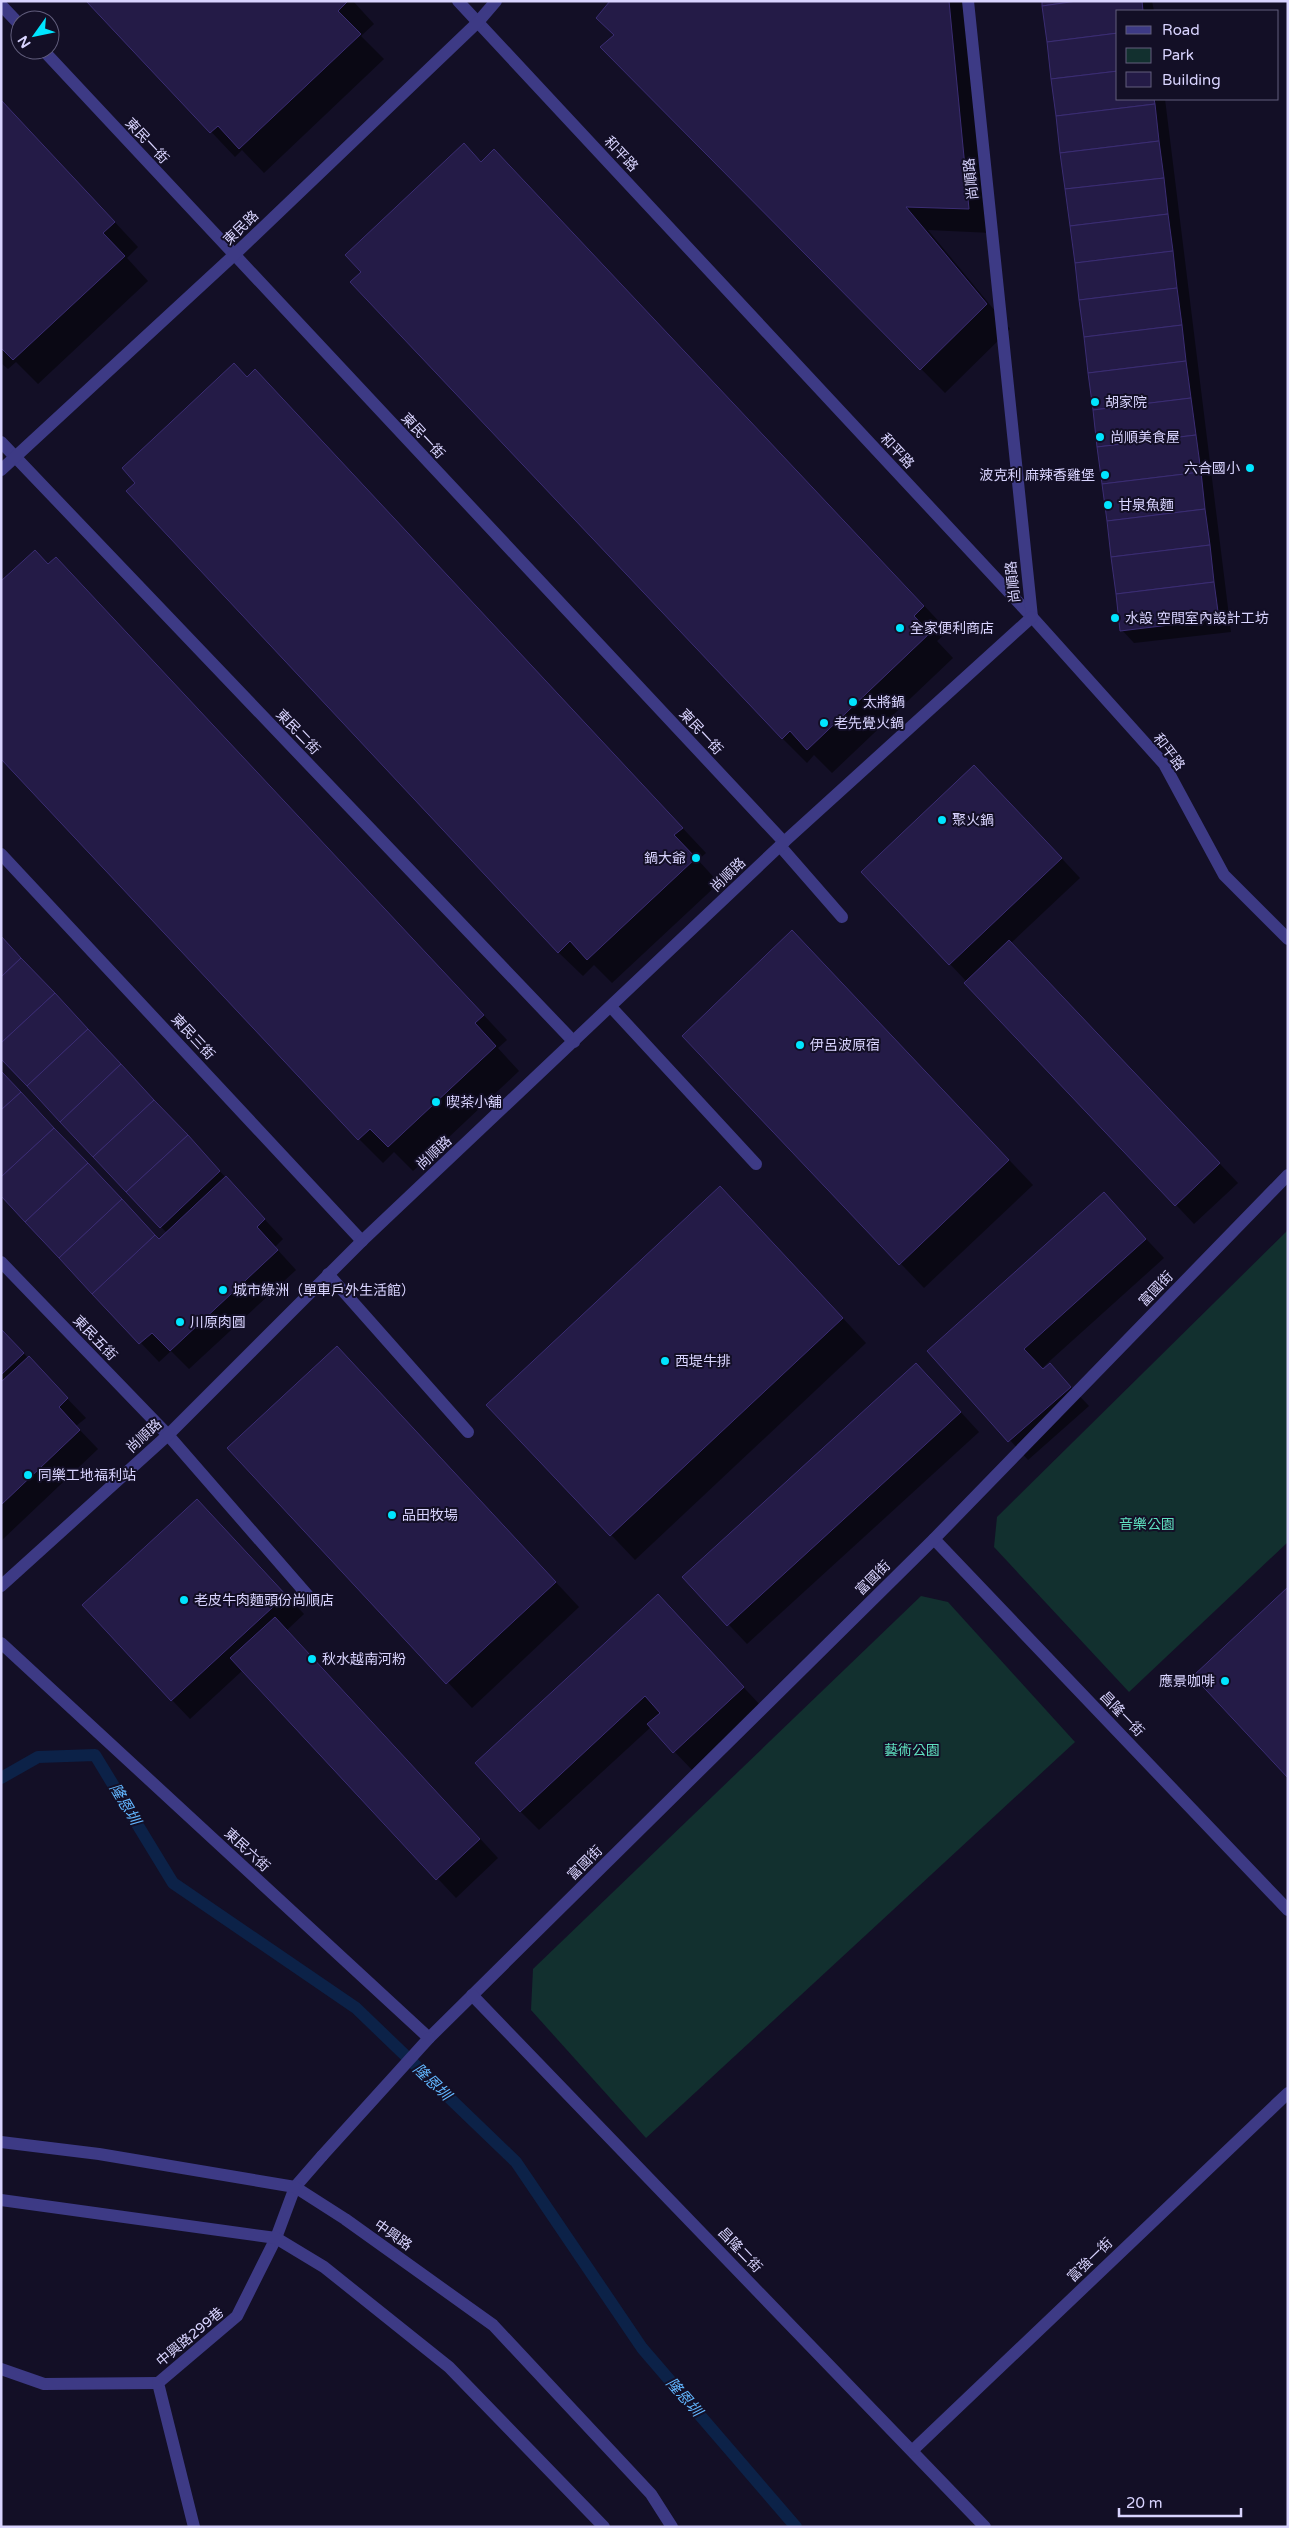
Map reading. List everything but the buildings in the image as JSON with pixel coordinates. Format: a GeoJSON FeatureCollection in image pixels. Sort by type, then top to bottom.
{"type":"FeatureCollection","features":[{"type":"Feature","properties":{"kind":"street","name":"和平路"},"geometry":{"type":"LineString","coordinates":[[458,1],[1032,617],[1164,764],[1224,875],[1288,939]]}},
{"type":"Feature","properties":{"kind":"street","name":"東民路"},"geometry":{"type":"LineString","coordinates":[[1,470],[233,256],[478,22],[496,1]]}},
{"type":"Feature","properties":{"kind":"street","name":"尚順路"},"geometry":{"type":"LineString","coordinates":[[1,1586],[168,1435],[362,1241],[782,844],[1032,617],[968,1]]}},
{"type":"Feature","properties":{"kind":"street"},"geometry":{"type":"LineString","coordinates":[[1,5],[10,14]]}},
{"type":"Feature","properties":{"kind":"street","name":"東民一街"},"geometry":{"type":"LineString","coordinates":[[52,60],[782,844],[842,917]]}},
{"type":"Feature","properties":{"kind":"street","name":"東民二街"},"geometry":{"type":"LineString","coordinates":[[1,442],[574,1042]]}},
{"type":"Feature","properties":{"kind":"street","name":"東民三街"},"geometry":{"type":"LineString","coordinates":[[1,854],[362,1241]]}},
{"type":"Feature","properties":{"kind":"street"},"geometry":{"type":"LineString","coordinates":[[610,1007],[756,1164]]}},
{"type":"Feature","properties":{"kind":"street","name":"富國街"},"geometry":{"type":"LineString","coordinates":[[472,1995],[934,1539],[1288,1175]]}},
{"type":"Feature","properties":{"kind":"street","name":"東民五街"},"geometry":{"type":"LineString","coordinates":[[1,1262],[168,1435],[310,1598]]}},
{"type":"Feature","properties":{"kind":"street"},"geometry":{"type":"LineString","coordinates":[[328,1274],[468,1432]]}},
{"type":"Feature","properties":{"kind":"street","name":"昌隆一街"},"geometry":{"type":"LineString","coordinates":[[934,1539],[1288,1910]]}},
{"type":"Feature","properties":{"kind":"street","name":"東民六街"},"geometry":{"type":"LineString","coordinates":[[1,1643],[425,2042]]}},
{"type":"Feature","properties":{"kind":"street"},"geometry":{"type":"LineString","coordinates":[[425,2042],[472,1995]]}},
{"type":"Feature","properties":{"kind":"street","name":"昌隆二街"},"geometry":{"type":"LineString","coordinates":[[472,1995],[913,2450],[985,2527]]}},
{"type":"Feature","properties":{"kind":"street","name":"中興路299巷"},"geometry":{"type":"LineString","coordinates":[[194,2527],[158,2383],[237,2316],[276,2238],[295,2187],[425,2042]]}},
{"type":"Feature","properties":{"kind":"street","name":"富強一街"},"geometry":{"type":"LineString","coordinates":[[913,2450],[1288,2093]]}},
{"type":"Feature","properties":{"kind":"street","name":"中興路"},"geometry":{"type":"LineString","coordinates":[[1,2142],[99,2154],[295,2187],[345,2219],[493,2325],[651,2494],[672,2527]]}},
{"type":"Feature","properties":{"kind":"street"},"geometry":{"type":"LineString","coordinates":[[1,2200],[276,2238],[324,2266],[449,2367],[604,2527]]}},
{"type":"Feature","properties":{"kind":"street"},"geometry":{"type":"LineString","coordinates":[[1,2369],[44,2384],[158,2383]]}},
{"type":"Feature","properties":{"kind":"green space","name":"音樂公園"},"geometry":{"type":"Polygon","coordinates":[[[1288,1230],[1288,1542],[1129,1692],[994,1547],[997,1517],[1288,1230]]]}},
{"type":"Feature","properties":{"kind":"green space","name":"藝術公園"},"geometry":{"type":"Polygon","coordinates":[[[921,1596],[948,1602],[1075,1742],[646,2138],[531,2010],[533,1969],[921,1596]]]}},
{"type":"Feature","properties":{"kind":"waterway","name":"隆恩圳"},"geometry":{"type":"LineString","coordinates":[[1,1778],[38,1757],[95,1755],[173,1883],[356,2008],[516,2162],[642,2348],[796,2527]]}},
{"type":"Feature","properties":{"kind":"place","name":"胡家院"},"geometry":{"type":"Point","coordinates":[1095,402]}},
{"type":"Feature","properties":{"kind":"place","name":"尚順美食屋"},"geometry":{"type":"Point","coordinates":[1100,437]}},
{"type":"Feature","properties":{"kind":"place","name":"六合國小"},"geometry":{"type":"Point","coordinates":[1250,468]}},
{"type":"Feature","properties":{"kind":"place","name":"波克利 麻辣香雞堡"},"geometry":{"type":"Point","coordinates":[1105,475]}},
{"type":"Feature","properties":{"kind":"place","name":"甘泉魚麵"},"geometry":{"type":"Point","coordinates":[1108,505]}},
{"type":"Feature","properties":{"kind":"place","name":"水設 空間室內設計工坊"},"geometry":{"type":"Point","coordinates":[1115,618]}},
{"type":"Feature","properties":{"kind":"place","name":"全家便利商店"},"geometry":{"type":"Point","coordinates":[900,628]}},
{"type":"Feature","properties":{"kind":"place","name":"太將鍋"},"geometry":{"type":"Point","coordinates":[853,702]}},
{"type":"Feature","properties":{"kind":"place","name":"老先覺火鍋"},"geometry":{"type":"Point","coordinates":[824,723]}},
{"type":"Feature","properties":{"kind":"place","name":"聚火鍋"},"geometry":{"type":"Point","coordinates":[942,820]}},
{"type":"Feature","properties":{"kind":"place","name":"鍋大爺"},"geometry":{"type":"Point","coordinates":[696,858]}},
{"type":"Feature","properties":{"kind":"place","name":"伊呂波原宿"},"geometry":{"type":"Point","coordinates":[800,1045]}},
{"type":"Feature","properties":{"kind":"place","name":"喫茶小舖"},"geometry":{"type":"Point","coordinates":[436,1102]}},
{"type":"Feature","properties":{"kind":"place","name":"城市綠洲（單車戶外生活館）"},"geometry":{"type":"Point","coordinates":[223,1290]}},
{"type":"Feature","properties":{"kind":"place","name":"川原肉圓"},"geometry":{"type":"Point","coordinates":[180,1322]}},
{"type":"Feature","properties":{"kind":"place","name":"西堤牛排"},"geometry":{"type":"Point","coordinates":[665,1361]}},
{"type":"Feature","properties":{"kind":"place","name":"同樂工地福利站"},"geometry":{"type":"Point","coordinates":[28,1475]}},
{"type":"Feature","properties":{"kind":"place","name":"品田牧場"},"geometry":{"type":"Point","coordinates":[392,1515]}},
{"type":"Feature","properties":{"kind":"place","name":"老皮牛肉麵頭份尚順店"},"geometry":{"type":"Point","coordinates":[184,1600]}},
{"type":"Feature","properties":{"kind":"place","name":"秋水越南河粉"},"geometry":{"type":"Point","coordinates":[312,1659]}},
{"type":"Feature","properties":{"kind":"place","name":"應景咖啡"},"geometry":{"type":"Point","coordinates":[1225,1681]}}]}
